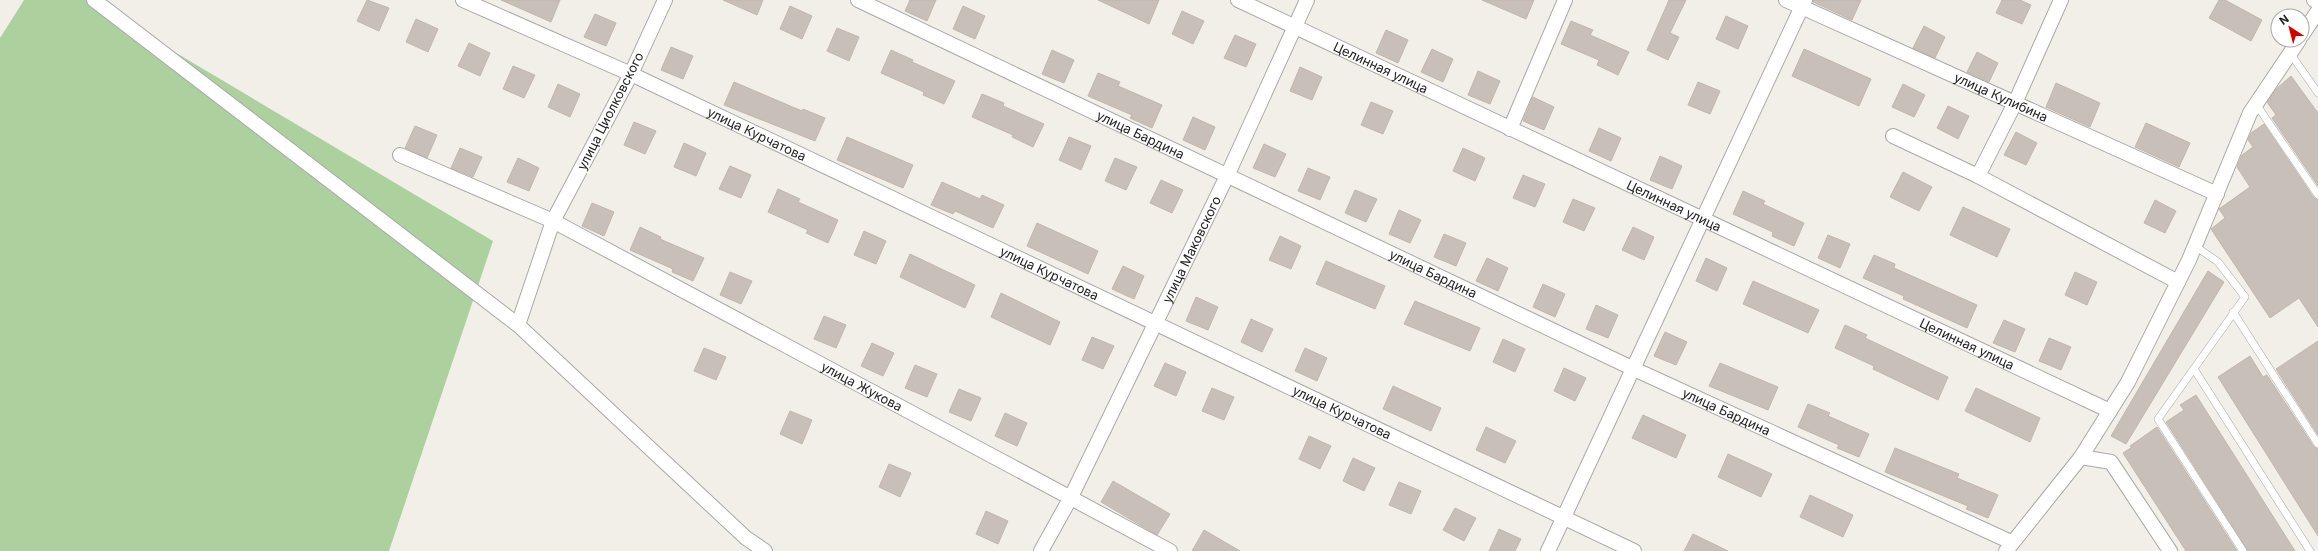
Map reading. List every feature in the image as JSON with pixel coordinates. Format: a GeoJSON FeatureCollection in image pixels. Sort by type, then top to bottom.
{"type":"FeatureCollection","features":[{"type":"Feature","properties":{"kind":"street"},"geometry":{"type":"LineString","coordinates":[[94,0],[518,325],[746,538],[765,551]]}},
{"type":"Feature","properties":{"kind":"street","name":"улица Курчатова"},"geometry":{"type":"LineString","coordinates":[[463,0],[631,74],[1634,551]]}},
{"type":"Feature","properties":{"kind":"street","name":"улица Циолковского"},"geometry":{"type":"LineString","coordinates":[[518,325],[554,221],[631,74],[665,0]]}},
{"type":"Feature","properties":{"kind":"street","name":"улица Бардина"},"geometry":{"type":"LineString","coordinates":[[858,0],[2008,546]]}},
{"type":"Feature","properties":{"kind":"street","name":"Целинная улица"},"geometry":{"type":"LineString","coordinates":[[1238,0],[2110,411]]}},
{"type":"Feature","properties":{"kind":"street","name":"улица Маковского"},"geometry":{"type":"LineString","coordinates":[[1041,551],[1071,497],[1154,322],[1227,176],[1294,27],[1308,0]]}},
{"type":"Feature","properties":{"kind":"street"},"geometry":{"type":"LineString","coordinates":[[1510,129],[1565,0]]}},
{"type":"Feature","properties":{"kind":"street","name":"улица Кулибина"},"geometry":{"type":"LineString","coordinates":[[1786,0],[1804,3],[2016,103],[2217,194]]}},
{"type":"Feature","properties":{"kind":"street"},"geometry":{"type":"LineString","coordinates":[[1978,176],[2016,103],[2061,0]]}},
{"type":"Feature","properties":{"kind":"street"},"geometry":{"type":"LineString","coordinates":[[2314,0],[2318,2]]}},
{"type":"Feature","properties":{"kind":"street"},"geometry":{"type":"LineString","coordinates":[[1548,551],[1804,3]]}},
{"type":"Feature","properties":{"kind":"street"},"geometry":{"type":"LineString","coordinates":[[2310,23],[2318,11]]}},
{"type":"Feature","properties":{"kind":"street"},"geometry":{"type":"LineString","coordinates":[[2008,546],[2081,457],[2128,382],[2195,246],[2250,113],[2293,48]]}},
{"type":"Feature","properties":{"kind":"street"},"geometry":{"type":"LineString","coordinates":[[1893,136],[1978,176],[2178,282]]}},
{"type":"Feature","properties":{"kind":"street","name":"улица Жукова"},"geometry":{"type":"LineString","coordinates":[[400,155],[554,221],[1170,551]]}},
{"type":"Feature","properties":{"kind":"street"},"geometry":{"type":"LineString","coordinates":[[2081,457],[2111,462],[2170,551]]}},
{"type":"Feature","properties":{"kind":"lane"},"geometry":{"type":"LineString","coordinates":[[2290,53],[2318,93]]}},
{"type":"Feature","properties":{"kind":"lane"},"geometry":{"type":"LineString","coordinates":[[2256,104],[2318,195]]}},
{"type":"Feature","properties":{"kind":"lane"},"geometry":{"type":"LineString","coordinates":[[2195,246],[2218,262],[2245,297],[2158,419],[2243,551]]}},
{"type":"Feature","properties":{"kind":"lane"},"geometry":{"type":"LineString","coordinates":[[2233,312],[2318,444]]}},
{"type":"Feature","properties":{"kind":"lane"},"geometry":{"type":"LineString","coordinates":[[2194,369],[2310,551]]}},
{"type":"Feature","properties":{"kind":"green space"},"geometry":{"type":"Polygon","coordinates":[[[24,0],[87,0],[493,241],[389,551],[0,551],[0,38],[24,0]]]}},
{"type":"Feature","properties":{"kind":"building"},"geometry":{"type":"Polygon","coordinates":[[[367,0],[389,8],[379,31],[357,21],[367,0]]]}},
{"type":"Feature","properties":{"kind":"building"},"geometry":{"type":"Polygon","coordinates":[[[501,0],[560,0],[551,22],[501,0]]]}},
{"type":"Feature","properties":{"kind":"building"},"geometry":{"type":"Polygon","coordinates":[[[723,0],[763,0],[757,15],[723,0]]]}},
{"type":"Feature","properties":{"kind":"building"},"geometry":{"type":"Polygon","coordinates":[[[910,0],[936,0],[927,21],[905,11],[910,0]]]}},
{"type":"Feature","properties":{"kind":"building"},"geometry":{"type":"Polygon","coordinates":[[[1098,0],[1159,0],[1149,24],[1098,0]]]}},
{"type":"Feature","properties":{"kind":"building"},"geometry":{"type":"Polygon","coordinates":[[[1482,0],[1534,0],[1526,19],[1482,0]]]}},
{"type":"Feature","properties":{"kind":"building"},"geometry":{"type":"Polygon","coordinates":[[[1669,0],[1686,0],[1670,33],[1679,37],[1668,60],[1647,50],[1669,0]]]}},
{"type":"Feature","properties":{"kind":"building"},"geometry":{"type":"Polygon","coordinates":[[[1813,0],[1861,0],[1852,20],[1813,2],[1813,0]]]}},
{"type":"Feature","properties":{"kind":"building"},"geometry":{"type":"Polygon","coordinates":[[[2002,0],[2020,0],[2031,5],[2022,24],[1996,13],[2002,0]]]}},
{"type":"Feature","properties":{"kind":"building"},"geometry":{"type":"Polygon","coordinates":[[[2219,0],[2225,0],[2262,20],[2251,41],[2209,18],[2219,0]]]}},
{"type":"Feature","properties":{"kind":"building"},"geometry":{"type":"Polygon","coordinates":[[[790,6],[812,16],[802,39],[780,29],[790,6]]]}},
{"type":"Feature","properties":{"kind":"building"},"geometry":{"type":"Polygon","coordinates":[[[963,6],[985,16],[975,39],[953,29],[963,6]]]}},
{"type":"Feature","properties":{"kind":"building"},"geometry":{"type":"Polygon","coordinates":[[[1182,11],[1204,21],[1193,44],[1172,34],[1182,11]]]}},
{"type":"Feature","properties":{"kind":"building"},"geometry":{"type":"Polygon","coordinates":[[[595,14],[616,23],[606,46],[584,37],[595,14]]]}},
{"type":"Feature","properties":{"kind":"building"},"geometry":{"type":"Polygon","coordinates":[[[1726,16],[1748,26],[1738,49],[1716,39],[1726,16]]]}},
{"type":"Feature","properties":{"kind":"building"},"geometry":{"type":"Polygon","coordinates":[[[416,19],[438,29],[428,52],[406,42],[416,19]]]}},
{"type":"Feature","properties":{"kind":"building"},"geometry":{"type":"Polygon","coordinates":[[[1571,21],[1593,30],[1590,35],[1629,52],[1618,75],[1597,65],[1599,60],[1561,44],[1571,21]]]}},
{"type":"Feature","properties":{"kind":"building"},"geometry":{"type":"Polygon","coordinates":[[[1924,26],[1945,37],[1935,58],[1913,48],[1924,26]]]}},
{"type":"Feature","properties":{"kind":"building"},"geometry":{"type":"Polygon","coordinates":[[[837,28],[859,37],[849,61],[827,51],[837,28]]]}},
{"type":"Feature","properties":{"kind":"building"},"geometry":{"type":"Polygon","coordinates":[[[1386,30],[1408,40],[1398,63],[1376,53],[1386,30]]]}},
{"type":"Feature","properties":{"kind":"building"},"geometry":{"type":"Polygon","coordinates":[[[1235,35],[1256,44],[1246,67],[1224,58],[1235,35]]]}},
{"type":"Feature","properties":{"kind":"building"},"geometry":{"type":"Polygon","coordinates":[[[469,43],[490,53],[480,76],[458,66],[469,43]]]}},
{"type":"Feature","properties":{"kind":"building"},"geometry":{"type":"Polygon","coordinates":[[[671,47],[693,56],[683,79],[661,70],[671,47]]]}},
{"type":"Feature","properties":{"kind":"building"},"geometry":{"type":"Polygon","coordinates":[[[1432,49],[1453,59],[1443,82],[1421,72],[1432,49]]]}},
{"type":"Feature","properties":{"kind":"building"},"geometry":{"type":"Polygon","coordinates":[[[1804,49],[1871,79],[1859,106],[1792,76],[1804,49]]]}},
{"type":"Feature","properties":{"kind":"building"},"geometry":{"type":"Polygon","coordinates":[[[891,50],[913,60],[912,62],[955,81],[944,104],[923,95],[924,92],[881,73],[891,50]]]}},
{"type":"Feature","properties":{"kind":"building"},"geometry":{"type":"Polygon","coordinates":[[[1052,50],[1074,60],[1064,83],[1042,74],[1052,50]]]}},
{"type":"Feature","properties":{"kind":"building"},"geometry":{"type":"Polygon","coordinates":[[[1977,52],[1998,63],[1989,82],[1967,72],[1977,52]]]}},
{"type":"Feature","properties":{"kind":"building"},"geometry":{"type":"Polygon","coordinates":[[[513,66],[535,75],[524,98],[503,89],[513,66]]]}},
{"type":"Feature","properties":{"kind":"building"},"geometry":{"type":"Polygon","coordinates":[[[1300,67],[1322,77],[1312,100],[1290,91],[1300,67]]]}},
{"type":"Feature","properties":{"kind":"building"},"geometry":{"type":"Polygon","coordinates":[[[1478,71],[1500,81],[1490,104],[1468,95],[1478,71]]]}},
{"type":"Feature","properties":{"kind":"building"},"geometry":{"type":"Polygon","coordinates":[[[1098,73],[1120,82],[1118,86],[1162,105],[1152,128],[1130,118],[1132,115],[1088,96],[1098,73]]]}},
{"type":"Feature","properties":{"kind":"building"},"geometry":{"type":"Polygon","coordinates":[[[2291,76],[2318,113],[2318,186],[2272,118],[2276,115],[2267,102],[2275,90],[2291,76]]]}},
{"type":"Feature","properties":{"kind":"building"},"geometry":{"type":"Polygon","coordinates":[[[734,82],[802,111],[803,109],[825,118],[815,141],[724,105],[734,82]]]}},
{"type":"Feature","properties":{"kind":"building"},"geometry":{"type":"Polygon","coordinates":[[[1698,82],[1720,91],[1710,114],[1688,105],[1698,82]]]}},
{"type":"Feature","properties":{"kind":"building"},"geometry":{"type":"Polygon","coordinates":[[[2056,83],[2100,103],[2090,127],[2046,107],[2056,83]]]}},
{"type":"Feature","properties":{"kind":"building"},"geometry":{"type":"Polygon","coordinates":[[[558,84],[580,94],[570,117],[548,107],[558,84]]]}},
{"type":"Feature","properties":{"kind":"building"},"geometry":{"type":"Polygon","coordinates":[[[1903,84],[1925,95],[1914,117],[1892,107],[1903,84]]]}},
{"type":"Feature","properties":{"kind":"building"},"geometry":{"type":"Polygon","coordinates":[[[982,94],[1004,103],[1003,106],[1044,124],[1033,147],[1012,137],[1013,135],[972,117],[982,94]]]}},
{"type":"Feature","properties":{"kind":"building"},"geometry":{"type":"Polygon","coordinates":[[[1533,97],[1554,107],[1544,130],[1523,121],[1533,97]]]}},
{"type":"Feature","properties":{"kind":"building"},"geometry":{"type":"Polygon","coordinates":[[[1371,102],[1393,111],[1383,134],[1361,125],[1371,102]]]}},
{"type":"Feature","properties":{"kind":"building"},"geometry":{"type":"Polygon","coordinates":[[[1948,106],[1969,116],[1958,139],[1937,128],[1948,106]]]}},
{"type":"Feature","properties":{"kind":"building"},"geometry":{"type":"Polygon","coordinates":[[[1193,117],[1215,127],[1205,150],[1183,140],[1193,117]]]}},
{"type":"Feature","properties":{"kind":"building"},"geometry":{"type":"Polygon","coordinates":[[[634,122],[656,131],[645,154],[624,145],[634,122]]]}},
{"type":"Feature","properties":{"kind":"building"},"geometry":{"type":"Polygon","coordinates":[[[2146,123],[2190,143],[2179,167],[2135,147],[2146,123]]]}},
{"type":"Feature","properties":{"kind":"building"},"geometry":{"type":"Polygon","coordinates":[[[2264,124],[2314,198],[2318,200],[2318,327],[2299,298],[2270,318],[2211,229],[2225,218],[2219,209],[2250,187],[2237,167],[2242,155],[2253,147],[2248,140],[2251,133],[2264,124]]]}},
{"type":"Feature","properties":{"kind":"building"},"geometry":{"type":"Polygon","coordinates":[[[415,126],[437,135],[427,158],[405,148],[415,126]]]}},
{"type":"Feature","properties":{"kind":"building"},"geometry":{"type":"Polygon","coordinates":[[[1599,128],[1621,138],[1611,161],[1589,151],[1599,128]]]}},
{"type":"Feature","properties":{"kind":"building"},"geometry":{"type":"Polygon","coordinates":[[[2016,132],[2037,143],[2026,165],[2004,155],[2016,132]]]}},
{"type":"Feature","properties":{"kind":"building"},"geometry":{"type":"Polygon","coordinates":[[[847,137],[913,165],[903,188],[837,160],[847,137]]]}},
{"type":"Feature","properties":{"kind":"building"},"geometry":{"type":"Polygon","coordinates":[[[1069,137],[1091,146],[1081,170],[1059,160],[1069,137]]]}},
{"type":"Feature","properties":{"kind":"building"},"geometry":{"type":"Polygon","coordinates":[[[684,143],[706,153],[696,176],[674,167],[684,143]]]}},
{"type":"Feature","properties":{"kind":"building"},"geometry":{"type":"Polygon","coordinates":[[[1264,144],[1286,154],[1275,177],[1253,168],[1264,144]]]}},
{"type":"Feature","properties":{"kind":"building"},"geometry":{"type":"Polygon","coordinates":[[[460,148],[482,157],[473,177],[451,168],[460,148]]]}},
{"type":"Feature","properties":{"kind":"building"},"geometry":{"type":"Polygon","coordinates":[[[1463,148],[1485,158],[1475,181],[1453,171],[1463,148]]]}},
{"type":"Feature","properties":{"kind":"building"},"geometry":{"type":"Polygon","coordinates":[[[1660,156],[1682,166],[1672,189],[1650,180],[1660,156]]]}},
{"type":"Feature","properties":{"kind":"building"},"geometry":{"type":"Polygon","coordinates":[[[518,158],[539,168],[529,191],[507,182],[518,158]]]}},
{"type":"Feature","properties":{"kind":"building"},"geometry":{"type":"Polygon","coordinates":[[[1115,158],[1137,167],[1126,190],[1105,181],[1115,158]]]}},
{"type":"Feature","properties":{"kind":"building"},"geometry":{"type":"Polygon","coordinates":[[[730,166],[751,175],[741,198],[719,189],[730,166]]]}},
{"type":"Feature","properties":{"kind":"building"},"geometry":{"type":"Polygon","coordinates":[[[1308,168],[1330,177],[1320,200],[1298,191],[1308,168]]]}},
{"type":"Feature","properties":{"kind":"building"},"geometry":{"type":"Polygon","coordinates":[[[1903,172],[1932,187],[1919,211],[1890,197],[1903,172]]]}},
{"type":"Feature","properties":{"kind":"building"},"geometry":{"type":"Polygon","coordinates":[[[1523,175],[1545,184],[1535,207],[1513,198],[1523,175]]]}},
{"type":"Feature","properties":{"kind":"building"},"geometry":{"type":"Polygon","coordinates":[[[1161,180],[1183,190],[1172,213],[1150,203],[1161,180]]]}},
{"type":"Feature","properties":{"kind":"building"},"geometry":{"type":"Polygon","coordinates":[[[942,182],[980,199],[982,195],[1004,205],[993,228],[955,211],[953,214],[931,205],[942,182]]]}},
{"type":"Feature","properties":{"kind":"building"},"geometry":{"type":"Polygon","coordinates":[[[778,189],[800,199],[798,202],[838,220],[828,243],[806,233],[808,230],[768,212],[778,189]]]}},
{"type":"Feature","properties":{"kind":"building"},"geometry":{"type":"Polygon","coordinates":[[[1355,190],[1377,199],[1366,222],[1345,213],[1355,190]]]}},
{"type":"Feature","properties":{"kind":"building"},"geometry":{"type":"Polygon","coordinates":[[[1743,191],[1765,201],[1763,204],[1804,223],[1794,246],[1772,236],[1773,232],[1733,214],[1743,191]]]}},
{"type":"Feature","properties":{"kind":"building"},"geometry":{"type":"Polygon","coordinates":[[[1573,199],[1595,208],[1584,231],[1563,222],[1573,199]]]}},
{"type":"Feature","properties":{"kind":"building"},"geometry":{"type":"Polygon","coordinates":[[[2155,200],[2176,211],[2165,233],[2144,223],[2155,200]]]}},
{"type":"Feature","properties":{"kind":"building"},"geometry":{"type":"Polygon","coordinates":[[[592,203],[614,212],[604,236],[582,226],[592,203]]]}},
{"type":"Feature","properties":{"kind":"building"},"geometry":{"type":"Polygon","coordinates":[[[1963,207],[2010,229],[1997,257],[1950,235],[1963,207]]]}},
{"type":"Feature","properties":{"kind":"building"},"geometry":{"type":"Polygon","coordinates":[[[1399,210],[1421,220],[1410,243],[1389,234],[1399,210]]]}},
{"type":"Feature","properties":{"kind":"building"},"geometry":{"type":"Polygon","coordinates":[[[1037,223],[1098,251],[1088,274],[1027,246],[1037,223]]]}},
{"type":"Feature","properties":{"kind":"building"},"geometry":{"type":"Polygon","coordinates":[[[640,227],[661,237],[660,239],[704,258],[693,281],[672,272],[673,269],[630,250],[640,227]]]}},
{"type":"Feature","properties":{"kind":"building"},"geometry":{"type":"Polygon","coordinates":[[[1633,227],[1654,237],[1644,260],[1622,250],[1633,227]]]}},
{"type":"Feature","properties":{"kind":"building"},"geometry":{"type":"Polygon","coordinates":[[[864,231],[886,241],[876,264],[854,255],[864,231]]]}},
{"type":"Feature","properties":{"kind":"building"},"geometry":{"type":"Polygon","coordinates":[[[1444,234],[1466,243],[1456,266],[1434,257],[1444,234]]]}},
{"type":"Feature","properties":{"kind":"building"},"geometry":{"type":"Polygon","coordinates":[[[1828,235],[1850,244],[1840,268],[1818,258],[1828,235]]]}},
{"type":"Feature","properties":{"kind":"building"},"geometry":{"type":"Polygon","coordinates":[[[1280,236],[1301,246],[1291,269],[1269,260],[1280,236]]]}},
{"type":"Feature","properties":{"kind":"building"},"geometry":{"type":"Polygon","coordinates":[[[910,254],[975,285],[965,308],[900,277],[910,254]]]}},
{"type":"Feature","properties":{"kind":"building"},"geometry":{"type":"Polygon","coordinates":[[[1874,255],[1895,264],[1894,268],[1977,305],[1967,328],[1903,299],[1904,296],[1863,278],[1874,255]]]}},
{"type":"Feature","properties":{"kind":"building"},"geometry":{"type":"Polygon","coordinates":[[[1487,258],[1508,268],[1498,291],[1476,281],[1487,258]]]}},
{"type":"Feature","properties":{"kind":"building"},"geometry":{"type":"Polygon","coordinates":[[[1706,258],[1727,268],[1717,291],[1696,281],[1706,258]]]}},
{"type":"Feature","properties":{"kind":"building"},"geometry":{"type":"Polygon","coordinates":[[[1326,261],[1385,286],[1375,309],[1316,284],[1326,261]]]}},
{"type":"Feature","properties":{"kind":"building"},"geometry":{"type":"Polygon","coordinates":[[[1123,266],[1144,276],[1134,299],[1112,289],[1123,266]]]}},
{"type":"Feature","properties":{"kind":"building"},"geometry":{"type":"Polygon","coordinates":[[[2208,271],[2224,282],[2126,444],[2111,436],[2208,271]]]}},
{"type":"Feature","properties":{"kind":"building"},"geometry":{"type":"Polygon","coordinates":[[[730,272],[752,281],[741,304],[720,295],[730,272]]]}},
{"type":"Feature","properties":{"kind":"building"},"geometry":{"type":"Polygon","coordinates":[[[2075,272],[2097,282],[2087,305],[2065,295],[2075,272]]]}},
{"type":"Feature","properties":{"kind":"building"},"geometry":{"type":"Polygon","coordinates":[[[1753,281],[1819,310],[1808,333],[1743,304],[1753,281]]]}},
{"type":"Feature","properties":{"kind":"building"},"geometry":{"type":"Polygon","coordinates":[[[1543,284],[1565,294],[1555,317],[1533,307],[1543,284]]]}},
{"type":"Feature","properties":{"kind":"building"},"geometry":{"type":"Polygon","coordinates":[[[1001,293],[1060,322],[1050,345],[991,317],[1001,293]]]}},
{"type":"Feature","properties":{"kind":"building"},"geometry":{"type":"Polygon","coordinates":[[[1196,297],[1218,307],[1208,330],[1186,321],[1196,297]]]}},
{"type":"Feature","properties":{"kind":"building"},"geometry":{"type":"Polygon","coordinates":[[[1415,301],[1480,328],[1470,351],[1404,324],[1415,301]]]}},
{"type":"Feature","properties":{"kind":"building"},"geometry":{"type":"Polygon","coordinates":[[[1596,305],[1618,315],[1608,338],[1586,329],[1596,305]]]}},
{"type":"Feature","properties":{"kind":"building"},"geometry":{"type":"Polygon","coordinates":[[[824,316],[846,325],[836,348],[814,339],[824,316]]]}},
{"type":"Feature","properties":{"kind":"building"},"geometry":{"type":"Polygon","coordinates":[[[1251,319],[1273,329],[1262,352],[1241,342],[1251,319]]]}},
{"type":"Feature","properties":{"kind":"building"},"geometry":{"type":"Polygon","coordinates":[[[2004,320],[2025,329],[2015,352],[1993,343],[2004,320]]]}},
{"type":"Feature","properties":{"kind":"building"},"geometry":{"type":"Polygon","coordinates":[[[1845,325],[1867,335],[1865,338],[1948,377],[1938,400],[1873,369],[1874,366],[1835,348],[1845,325]]]}},
{"type":"Feature","properties":{"kind":"building"},"geometry":{"type":"Polygon","coordinates":[[[1665,332],[1687,342],[1676,365],[1654,356],[1665,332]]]}},
{"type":"Feature","properties":{"kind":"building"},"geometry":{"type":"Polygon","coordinates":[[[1092,337],[1114,346],[1103,369],[1082,360],[1092,337]]]}},
{"type":"Feature","properties":{"kind":"building"},"geometry":{"type":"Polygon","coordinates":[[[2049,338],[2071,347],[2061,370],[2039,361],[2049,338]]]}},
{"type":"Feature","properties":{"kind":"building"},"geometry":{"type":"Polygon","coordinates":[[[1503,339],[1525,349],[1515,372],[1493,362],[1503,339]]]}},
{"type":"Feature","properties":{"kind":"building"},"geometry":{"type":"Polygon","coordinates":[[[2318,341],[2318,435],[2276,369],[2318,341]]]}},
{"type":"Feature","properties":{"kind":"building"},"geometry":{"type":"Polygon","coordinates":[[[872,343],[894,353],[883,376],[861,366],[872,343]]]}},
{"type":"Feature","properties":{"kind":"building"},"geometry":{"type":"Polygon","coordinates":[[[704,348],[726,357],[716,380],[694,371],[704,348]]]}},
{"type":"Feature","properties":{"kind":"building"},"geometry":{"type":"Polygon","coordinates":[[[1305,348],[1327,358],[1317,381],[1295,371],[1305,348]]]}},
{"type":"Feature","properties":{"kind":"building"},"geometry":{"type":"Polygon","coordinates":[[[2250,356],[2263,377],[2267,375],[2314,447],[2318,449],[2318,536],[2218,377],[2250,356]]]}},
{"type":"Feature","properties":{"kind":"building"},"geometry":{"type":"Polygon","coordinates":[[[1165,363],[1186,372],[1176,396],[1154,386],[1165,363]]]}},
{"type":"Feature","properties":{"kind":"building"},"geometry":{"type":"Polygon","coordinates":[[[1720,363],[1778,387],[1768,410],[1709,386],[1720,363]]]}},
{"type":"Feature","properties":{"kind":"building"},"geometry":{"type":"Polygon","coordinates":[[[915,365],[937,374],[927,397],[905,388],[915,365]]]}},
{"type":"Feature","properties":{"kind":"building"},"geometry":{"type":"Polygon","coordinates":[[[1564,368],[1586,378],[1575,401],[1554,391],[1564,368]]]}},
{"type":"Feature","properties":{"kind":"building"},"geometry":{"type":"Polygon","coordinates":[[[1393,386],[1441,408],[1431,431],[1383,409],[1393,386]]]}},
{"type":"Feature","properties":{"kind":"building"},"geometry":{"type":"Polygon","coordinates":[[[1212,388],[1234,397],[1224,420],[1202,411],[1212,388]]]}},
{"type":"Feature","properties":{"kind":"building"},"geometry":{"type":"Polygon","coordinates":[[[1976,388],[2040,418],[2030,442],[1965,411],[1976,388]]]}},
{"type":"Feature","properties":{"kind":"building"},"geometry":{"type":"Polygon","coordinates":[[[959,389],[981,398],[971,421],[949,412],[959,389]]]}},
{"type":"Feature","properties":{"kind":"building"},"geometry":{"type":"Polygon","coordinates":[[[2196,395],[2295,551],[2248,551],[2166,422],[2184,410],[2180,405],[2196,395]]]}},
{"type":"Feature","properties":{"kind":"building"},"geometry":{"type":"Polygon","coordinates":[[[1808,404],[1830,413],[1828,416],[1869,434],[1859,457],[1837,448],[1839,445],[1798,427],[1808,404]]]}},
{"type":"Feature","properties":{"kind":"building"},"geometry":{"type":"Polygon","coordinates":[[[790,411],[812,420],[802,444],[780,434],[790,411]]]}},
{"type":"Feature","properties":{"kind":"building"},"geometry":{"type":"Polygon","coordinates":[[[1005,413],[1027,423],[1017,446],[995,436],[1005,413]]]}},
{"type":"Feature","properties":{"kind":"building"},"geometry":{"type":"Polygon","coordinates":[[[1643,415],[1686,435],[1676,458],[1632,438],[1643,415]]]}},
{"type":"Feature","properties":{"kind":"building"},"geometry":{"type":"Polygon","coordinates":[[[1486,427],[1516,441],[1505,463],[1476,450],[1486,427]]]}},
{"type":"Feature","properties":{"kind":"building"},"geometry":{"type":"Polygon","coordinates":[[[2157,427],[2237,551],[2186,551],[2123,453],[2132,447],[2130,446],[2157,427]]]}},
{"type":"Feature","properties":{"kind":"building"},"geometry":{"type":"Polygon","coordinates":[[[1309,436],[1331,446],[1320,469],[1299,459],[1309,436]]]}},
{"type":"Feature","properties":{"kind":"building"},"geometry":{"type":"Polygon","coordinates":[[[1895,448],[1959,474],[1957,478],[1998,495],[1988,518],[1966,509],[1968,506],[1885,472],[1895,448]]]}},
{"type":"Feature","properties":{"kind":"building"},"geometry":{"type":"Polygon","coordinates":[[[1728,454],[1772,474],[1761,497],[1718,477],[1728,454]]]}},
{"type":"Feature","properties":{"kind":"building"},"geometry":{"type":"Polygon","coordinates":[[[1353,458],[1375,468],[1364,491],[1343,481],[1353,458]]]}},
{"type":"Feature","properties":{"kind":"building"},"geometry":{"type":"Polygon","coordinates":[[[889,464],[911,473],[900,497],[879,487],[889,464]]]}},
{"type":"Feature","properties":{"kind":"building"},"geometry":{"type":"Polygon","coordinates":[[[1113,481],[1170,514],[1157,535],[1101,502],[1113,481]]]}},
{"type":"Feature","properties":{"kind":"building"},"geometry":{"type":"Polygon","coordinates":[[[1399,482],[1421,491],[1411,514],[1389,505],[1399,482]]]}},
{"type":"Feature","properties":{"kind":"building"},"geometry":{"type":"Polygon","coordinates":[[[1810,495],[1853,515],[1843,537],[1800,517],[1810,495]]]}},
{"type":"Feature","properties":{"kind":"building"},"geometry":{"type":"Polygon","coordinates":[[[1455,508],[1476,518],[1464,541],[1443,530],[1455,508]]]}},
{"type":"Feature","properties":{"kind":"building"},"geometry":{"type":"Polygon","coordinates":[[[986,511],[1008,521],[998,544],[976,534],[986,511]]]}},
{"type":"Feature","properties":{"kind":"building"},"geometry":{"type":"Polygon","coordinates":[[[1499,529],[1521,539],[1515,551],[1489,551],[1499,529]]]}},
{"type":"Feature","properties":{"kind":"building"},"geometry":{"type":"Polygon","coordinates":[[[1204,530],[1240,551],[1192,551],[1204,530]]]}},
{"type":"Feature","properties":{"kind":"building"},"geometry":{"type":"Polygon","coordinates":[[[1693,534],[1728,551],[1684,551],[1693,534]]]}}]}
